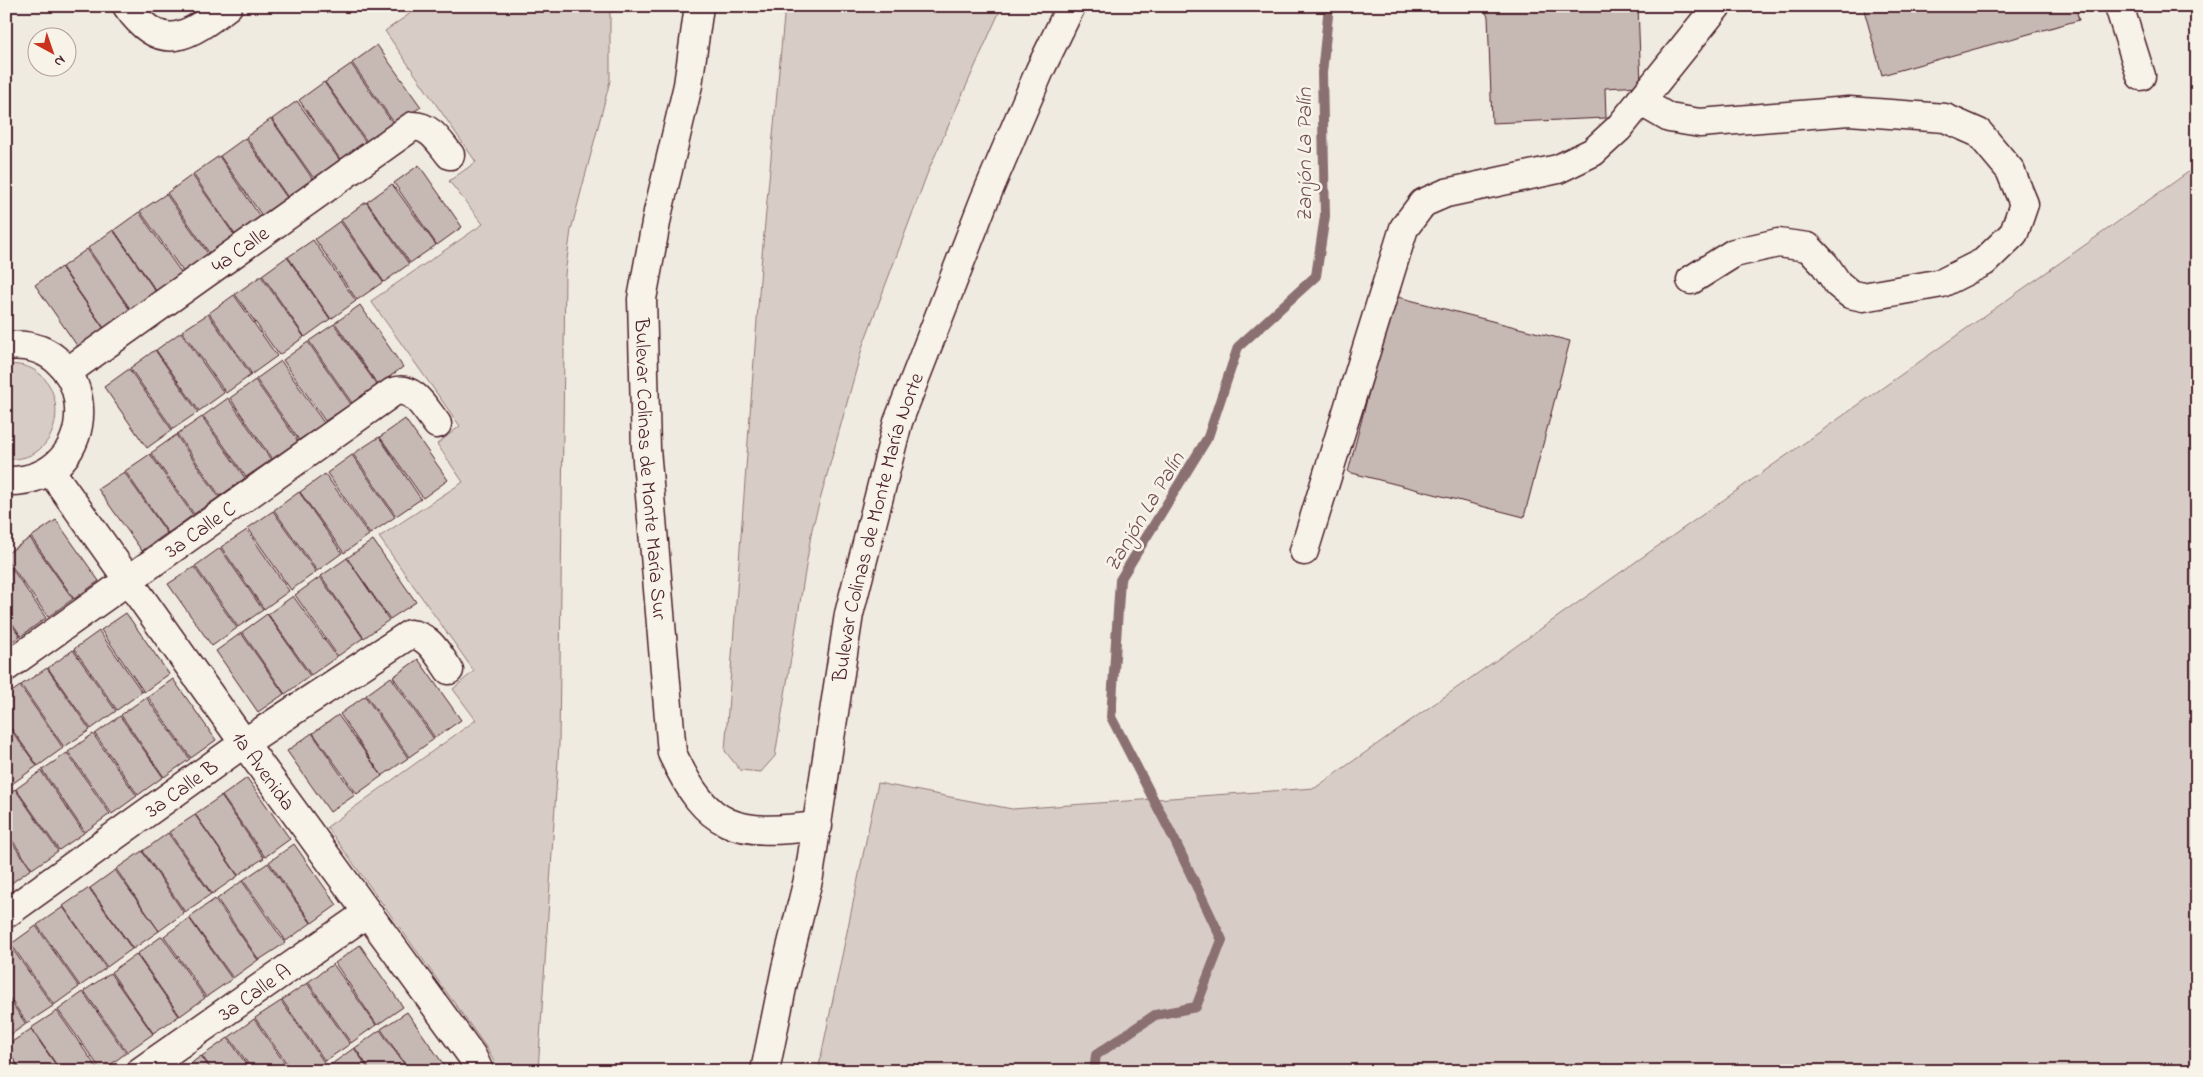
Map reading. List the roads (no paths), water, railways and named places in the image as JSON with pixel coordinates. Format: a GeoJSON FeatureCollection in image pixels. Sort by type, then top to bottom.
{"type":"FeatureCollection","features":[{"type":"Feature","properties":{"kind":"street"},"geometry":{"type":"LineString","coordinates":[[127,6],[134,16],[159,35],[180,37],[191,32],[228,6]]}},
{"type":"Feature","properties":{"kind":"street","name":"Bulevar Colinas de Monte María Sur"},"geometry":{"type":"LineString","coordinates":[[699,6],[688,85],[658,212],[642,299],[646,449],[672,753],[699,801],[710,813],[722,821],[738,827],[765,829],[818,826]]}},
{"type":"Feature","properties":{"kind":"street","name":"Bulevar Colinas de Monte María Norte"},"geometry":{"type":"LineString","coordinates":[[765,1071],[786,968],[809,876],[849,614],[898,422],[984,201],[1040,70],[1071,6]]}},
{"type":"Feature","properties":{"kind":"street"},"geometry":{"type":"LineString","coordinates":[[1304,551],[1404,228],[1423,203],[1446,192],[1558,169],[1593,152],[1619,128],[1717,6]]}},
{"type":"Feature","properties":{"kind":"street"},"geometry":{"type":"LineString","coordinates":[[2119,6],[2141,76]]}},
{"type":"Feature","properties":{"kind":"street"},"geometry":{"type":"LineString","coordinates":[[1640,100],[1670,118],[1700,123],[1849,111],[1945,118],[1978,133],[2010,170],[2024,204],[2014,233],[1984,262],[1942,283],[1863,296],[1850,294],[1838,284],[1826,265],[1808,248],[1778,243],[1734,253],[1691,280]]}},
{"type":"Feature","properties":{"kind":"street","name":"4a Calle"},"geometry":{"type":"LineString","coordinates":[[67,372],[414,126],[420,126],[431,133],[450,155]]}},
{"type":"Feature","properties":{"kind":"street"},"geometry":{"type":"LineString","coordinates":[[6,346],[14,345],[38,350],[49,355],[67,372],[77,391],[80,408],[80,424],[77,435],[66,455],[50,470],[28,479],[6,481]]}},
{"type":"Feature","properties":{"kind":"street","name":"3a Calle C"},"geometry":{"type":"LineString","coordinates":[[6,667],[393,392],[400,390],[409,392],[437,424]]}},
{"type":"Feature","properties":{"kind":"street","name":"1a Avenida"},"geometry":{"type":"LineString","coordinates":[[50,470],[244,743],[472,1056],[479,1071]]}},
{"type":"Feature","properties":{"kind":"street","name":"3a Calle B"},"geometry":{"type":"LineString","coordinates":[[6,914],[244,743],[410,634],[417,635],[428,642],[449,670]]}},
{"type":"Feature","properties":{"kind":"street","name":"3a Calle A"},"geometry":{"type":"LineString","coordinates":[[141,1071],[367,913]]}},
{"type":"Feature","properties":{"kind":"waterway","name":"Zanjón La Palín"},"geometry":{"type":"LineString","coordinates":[[1094,1071],[1096,1055],[1155,1015],[1196,1007],[1222,940],[1174,839],[1111,717],[1120,580],[1208,437],[1238,347],[1316,276],[1325,216],[1322,73],[1329,6]]}}]}
